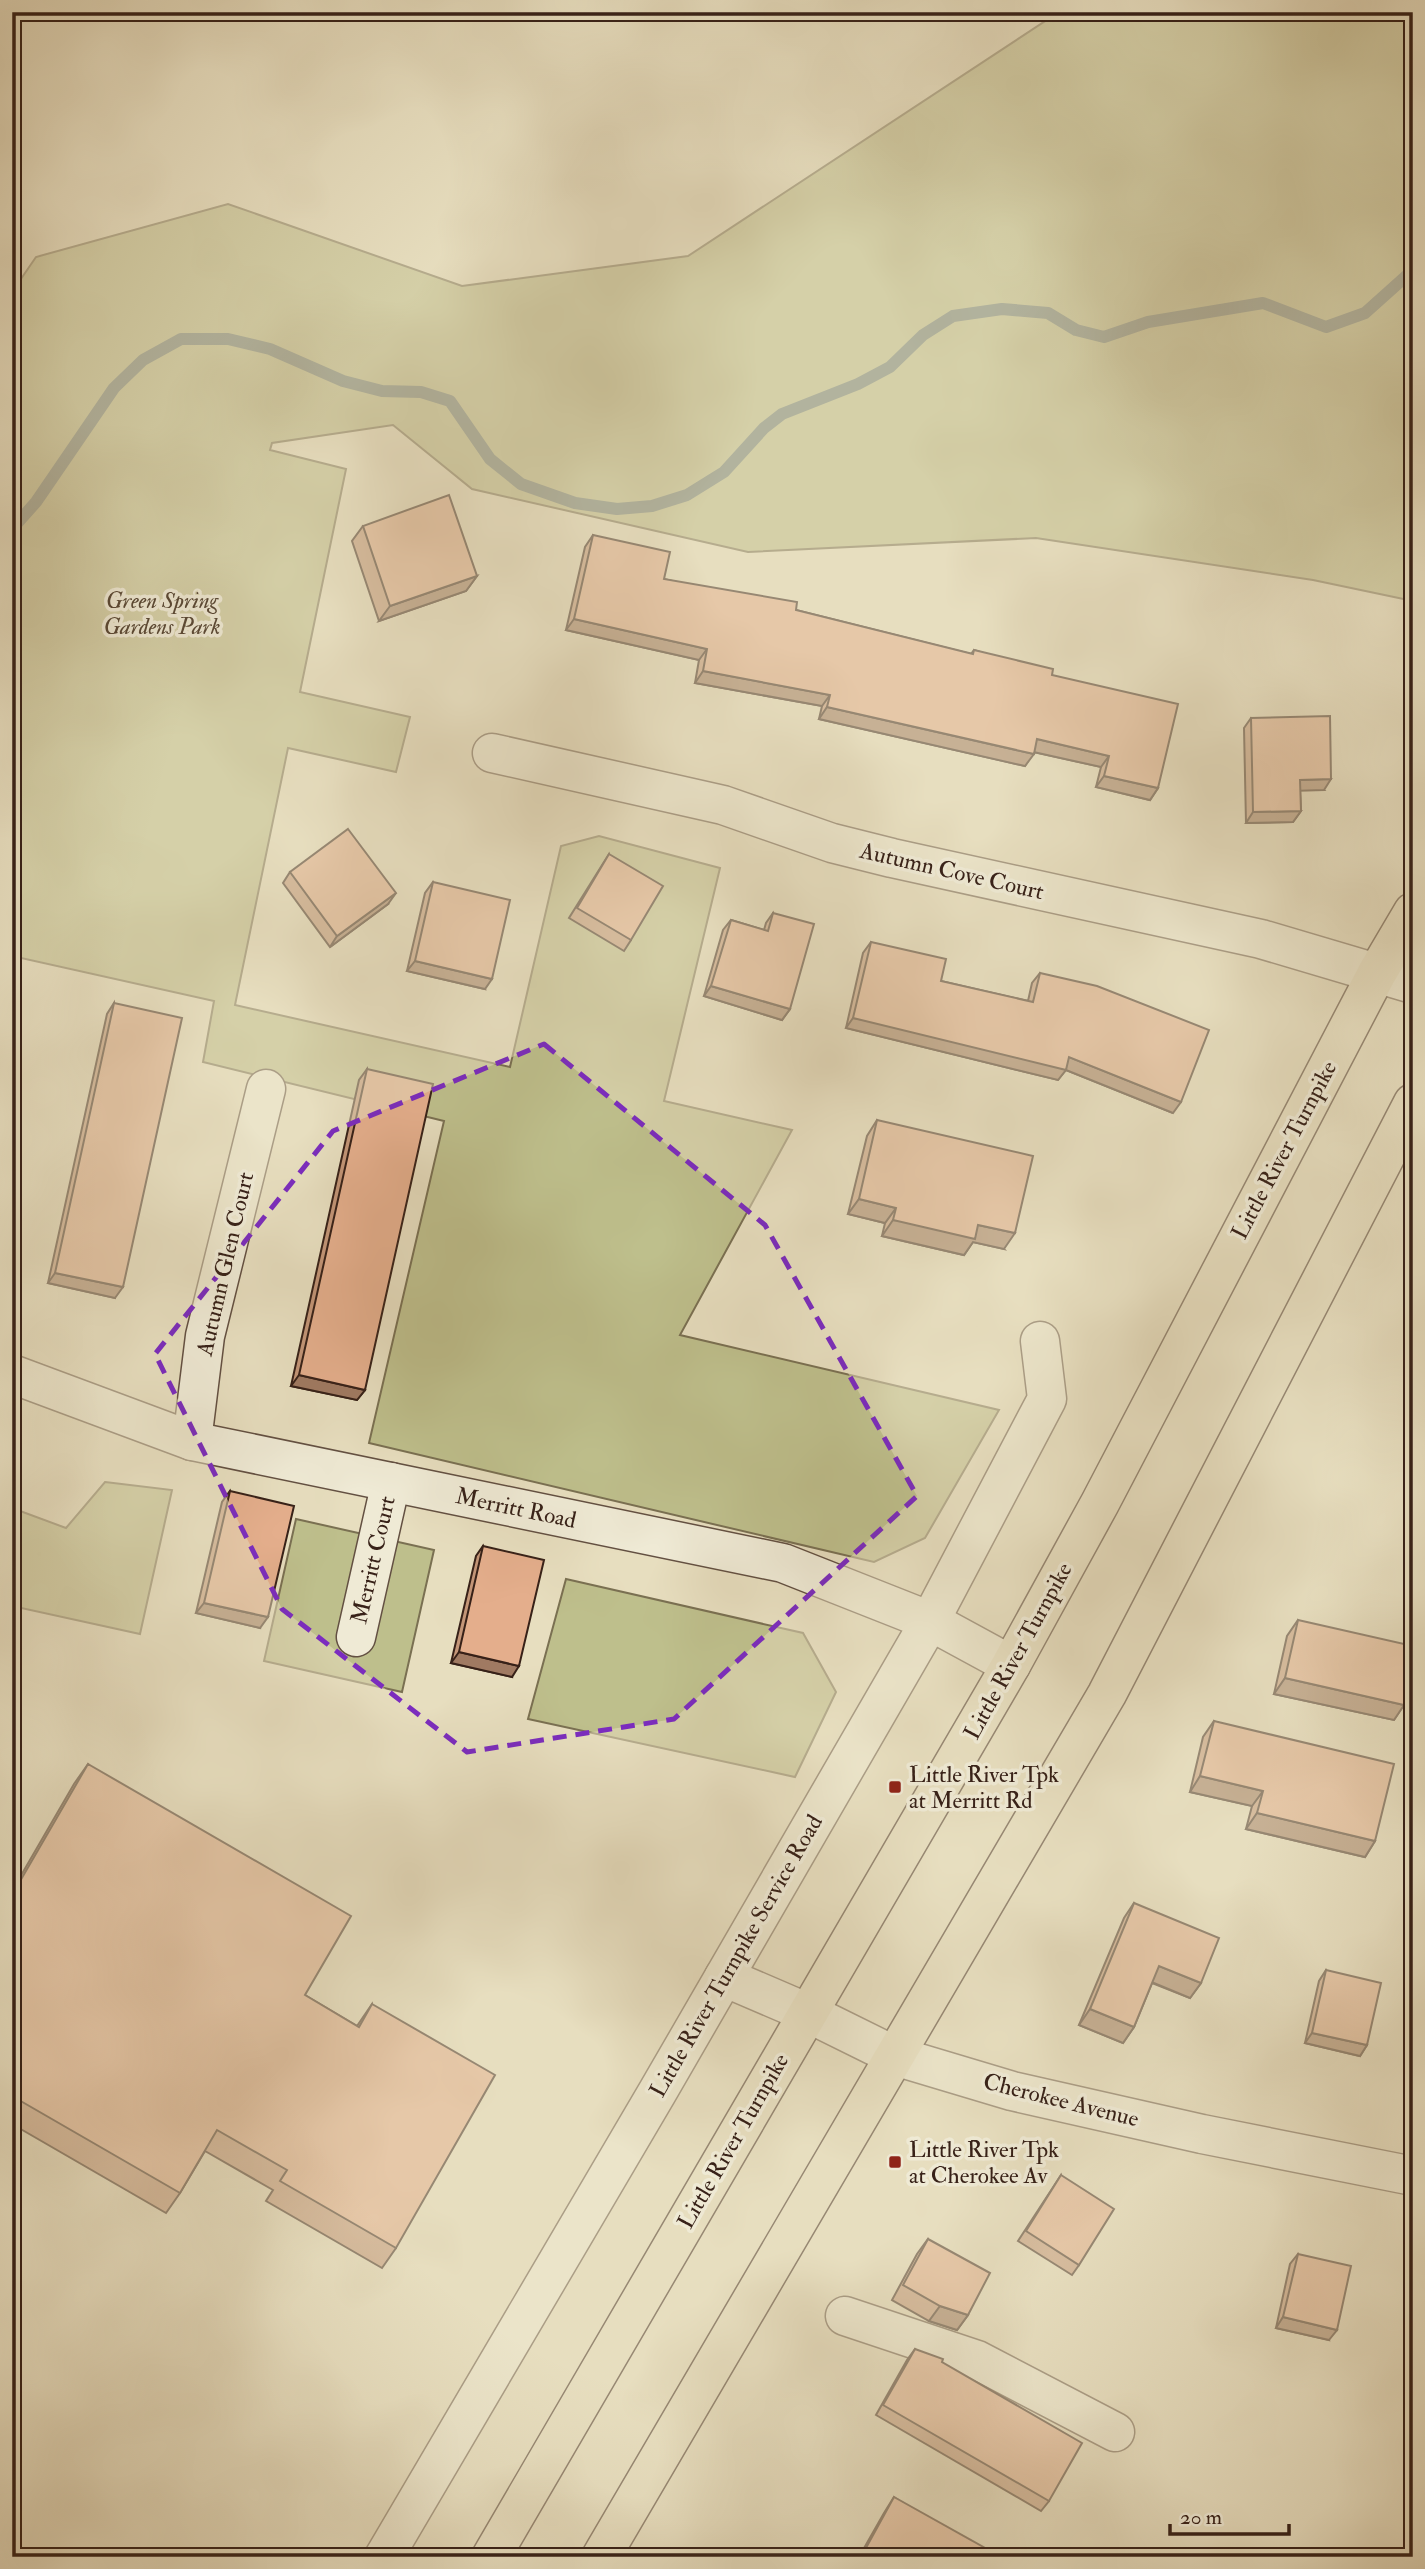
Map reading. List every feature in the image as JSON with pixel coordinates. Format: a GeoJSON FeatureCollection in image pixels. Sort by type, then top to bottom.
{"type":"FeatureCollection","features":[{"type":"Feature","properties":{"kind":"main road","name":"Little River Turnpike"},"geometry":{"type":"LineString","coordinates":[[491,2557],[1011,1665],[1113,1478],[1377,973],[1413,912]]}},
{"type":"Feature","properties":{"kind":"main road"},"geometry":{"type":"LineString","coordinates":[[601,2557],[1107,1694],[1413,1103]]}},
{"type":"Feature","properties":{"kind":"street","name":"Autumn Cove Court"},"geometry":{"type":"LineString","coordinates":[[492,753],[723,805],[832,843],[892,858],[1261,939],[1413,984]]}},
{"type":"Feature","properties":{"kind":"street","name":"Autumn Glen Court"},"geometry":{"type":"LineString","coordinates":[[192,1441],[205,1336],[266,1089]]}},
{"type":"Feature","properties":{"kind":"street","name":"Little River Turnpike Service Road"},"geometry":{"type":"LineString","coordinates":[[384,2557],[930,1621],[1047,1399],[1040,1341]]}},
{"type":"Feature","properties":{"kind":"street","name":"Merritt Road"},"geometry":{"type":"LineString","coordinates":[[12,1374],[192,1441],[783,1563],[930,1621],[1011,1665]]}},
{"type":"Feature","properties":{"kind":"street","name":"Merritt Court"},"geometry":{"type":"LineString","coordinates":[[356,1637],[391,1482]]}},
{"type":"Feature","properties":{"kind":"street","name":"Cherokee Avenue"},"geometry":{"type":"LineString","coordinates":[[724,1977],[808,2013],[895,2056],[1012,2091],[1202,2134],[1413,2176]]}},
{"type":"Feature","properties":{"kind":"street"},"geometry":{"type":"LineString","coordinates":[[845,2316],[977,2360],[1115,2432]]}},
{"type":"Feature","properties":{"kind":"highlighted area"},"geometry":{"type":"Polygon","coordinates":[[[544,1044],[765,1225],[917,1496],[674,1719],[467,1752],[282,1609],[155,1354],[333,1131],[544,1044]]]}},
{"type":"Feature","properties":{"kind":"green space","name":"Green Spring Gardens Park"},"geometry":{"type":"Polygon","coordinates":[[[1059,12],[1413,12],[1413,601],[1313,580],[1036,538],[748,552],[472,489],[393,425],[272,443],[270,450],[346,469],[300,692],[410,717],[396,772],[288,748],[235,1005],[510,1067],[561,846],[599,836],[720,868],[664,1101],[792,1130],[680,1335],[999,1410],[925,1538],[874,1562],[369,1443],[444,1121],[203,1062],[214,1001],[12,956],[12,292],[36,257],[228,204],[462,286],[688,256],[1059,12]]]}},
{"type":"Feature","properties":{"kind":"green space"},"geometry":{"type":"Polygon","coordinates":[[[105,1482],[172,1490],[140,1634],[12,1606],[12,1508],[66,1528],[105,1482]]]}},
{"type":"Feature","properties":{"kind":"green space"},"geometry":{"type":"Polygon","coordinates":[[[296,1519],[434,1550],[402,1692],[264,1661],[296,1519]]]}},
{"type":"Feature","properties":{"kind":"green space"},"geometry":{"type":"Polygon","coordinates":[[[566,1579],[803,1633],[836,1692],[795,1777],[528,1719],[566,1579]]]}},
{"type":"Feature","properties":{"kind":"building"},"geometry":{"type":"Polygon","coordinates":[[[449,495],[477,576],[390,606],[363,526],[449,495]]]}},
{"type":"Feature","properties":{"kind":"building"},"geometry":{"type":"Polygon","coordinates":[[[593,535],[670,552],[664,579],[797,602],[796,610],[973,654],[974,650],[1053,669],[1052,675],[1178,704],[1158,788],[1104,776],[1109,756],[1037,739],[1034,754],[827,707],[830,695],[703,671],[707,649],[574,619],[593,535]]]}},
{"type":"Feature","properties":{"kind":"building"},"geometry":{"type":"Polygon","coordinates":[[[1330,716],[1331,779],[1300,780],[1301,811],[1253,812],[1251,718],[1330,716]]]}},
{"type":"Feature","properties":{"kind":"building"},"geometry":{"type":"Polygon","coordinates":[[[348,829],[396,893],[337,936],[290,872],[348,829]]]}},
{"type":"Feature","properties":{"kind":"building"},"geometry":{"type":"Polygon","coordinates":[[[609,854],[663,886],[631,940],[577,908],[609,854]]]}},
{"type":"Feature","properties":{"kind":"building"},"geometry":{"type":"Polygon","coordinates":[[[433,882],[510,900],[492,979],[415,961],[433,882]]]}},
{"type":"Feature","properties":{"kind":"building"},"geometry":{"type":"Polygon","coordinates":[[[773,913],[814,924],[790,1009],[711,986],[731,920],[768,931],[773,913]]]}},
{"type":"Feature","properties":{"kind":"building"},"geometry":{"type":"Polygon","coordinates":[[[871,942],[946,959],[941,981],[1033,1002],[1040,973],[1097,986],[1209,1030],[1181,1102],[1069,1057],[1066,1070],[853,1018],[871,942]]]}},
{"type":"Feature","properties":{"kind":"building"},"geometry":{"type":"Polygon","coordinates":[[[114,1003],[182,1018],[123,1287],[55,1273],[114,1003]]]}},
{"type":"Feature","properties":{"kind":"building"},"geometry":{"type":"Polygon","coordinates":[[[367,1069],[433,1084],[365,1390],[299,1375],[367,1069]]]}},
{"type":"Feature","properties":{"kind":"building"},"geometry":{"type":"Polygon","coordinates":[[[877,1120],[1033,1156],[1015,1233],[978,1225],[975,1239],[893,1220],[896,1208],[859,1199],[877,1120]]]}},
{"type":"Feature","properties":{"kind":"building"},"geometry":{"type":"Polygon","coordinates":[[[230,1491],[294,1506],[268,1617],[204,1603],[230,1491]]]}},
{"type":"Feature","properties":{"kind":"building"},"geometry":{"type":"Polygon","coordinates":[[[483,1546],[544,1560],[519,1666],[459,1652],[483,1546]]]}},
{"type":"Feature","properties":{"kind":"building"},"geometry":{"type":"Polygon","coordinates":[[[1298,1620],[1413,1646],[1413,1666],[1404,1705],[1285,1678],[1298,1620]]]}},
{"type":"Feature","properties":{"kind":"building"},"geometry":{"type":"Polygon","coordinates":[[[1214,1721],[1394,1764],[1375,1841],[1257,1813],[1263,1791],[1200,1776],[1214,1721]]]}},
{"type":"Feature","properties":{"kind":"building"},"geometry":{"type":"Polygon","coordinates":[[[88,1764],[351,1916],[305,1995],[359,2027],[372,2004],[495,2075],[396,2248],[280,2181],[287,2170],[217,2130],[180,2193],[12,2096],[12,1895],[88,1764]]]}},
{"type":"Feature","properties":{"kind":"building"},"geometry":{"type":"Polygon","coordinates":[[[1134,1903],[1219,1938],[1201,1983],[1159,1966],[1134,2027],[1090,2009],[1134,1903]]]}},
{"type":"Feature","properties":{"kind":"building"},"geometry":{"type":"Polygon","coordinates":[[[1326,1970],[1381,1983],[1367,2045],[1312,2033],[1326,1970]]]}},
{"type":"Feature","properties":{"kind":"building"},"geometry":{"type":"Polygon","coordinates":[[[1061,2175],[1114,2209],[1079,2265],[1026,2231],[1061,2175]]]}},
{"type":"Feature","properties":{"kind":"building"},"geometry":{"type":"Polygon","coordinates":[[[928,2239],[990,2273],[968,2315],[940,2306],[903,2285],[928,2239]]]}},
{"type":"Feature","properties":{"kind":"building"},"geometry":{"type":"Polygon","coordinates":[[[1298,2254],[1351,2266],[1337,2330],[1283,2317],[1298,2254]]]}},
{"type":"Feature","properties":{"kind":"building"},"geometry":{"type":"Polygon","coordinates":[[[915,2349],[943,2359],[942,2362],[1082,2443],[1049,2501],[883,2405],[915,2349]]]}},
{"type":"Feature","properties":{"kind":"building"},"geometry":{"type":"Polygon","coordinates":[[[894,2497],[987,2549],[982,2557],[861,2557],[894,2497]]]}},
{"type":"Feature","properties":{"kind":"waterway"},"geometry":{"type":"LineString","coordinates":[[12,529],[36,502],[114,388],[143,360],[181,339],[228,339],[270,349],[343,381],[382,391],[421,392],[450,401],[490,459],[521,484],[575,503],[617,509],[652,506],[687,495],[724,472],[764,428],[782,414],[858,384],[890,367],[923,335],[953,316],[1002,309],[1048,313],[1076,330],[1104,337],[1148,322],[1263,303],[1326,327],[1365,313],[1413,270]]}},
{"type":"Feature","properties":{"kind":"place","name":"Little River Tpk at Merritt Rd"},"geometry":{"type":"Point","coordinates":[895,1787]}},
{"type":"Feature","properties":{"kind":"place","name":"Little River Tpk at Cherokee Av"},"geometry":{"type":"Point","coordinates":[895,2162]}}]}
